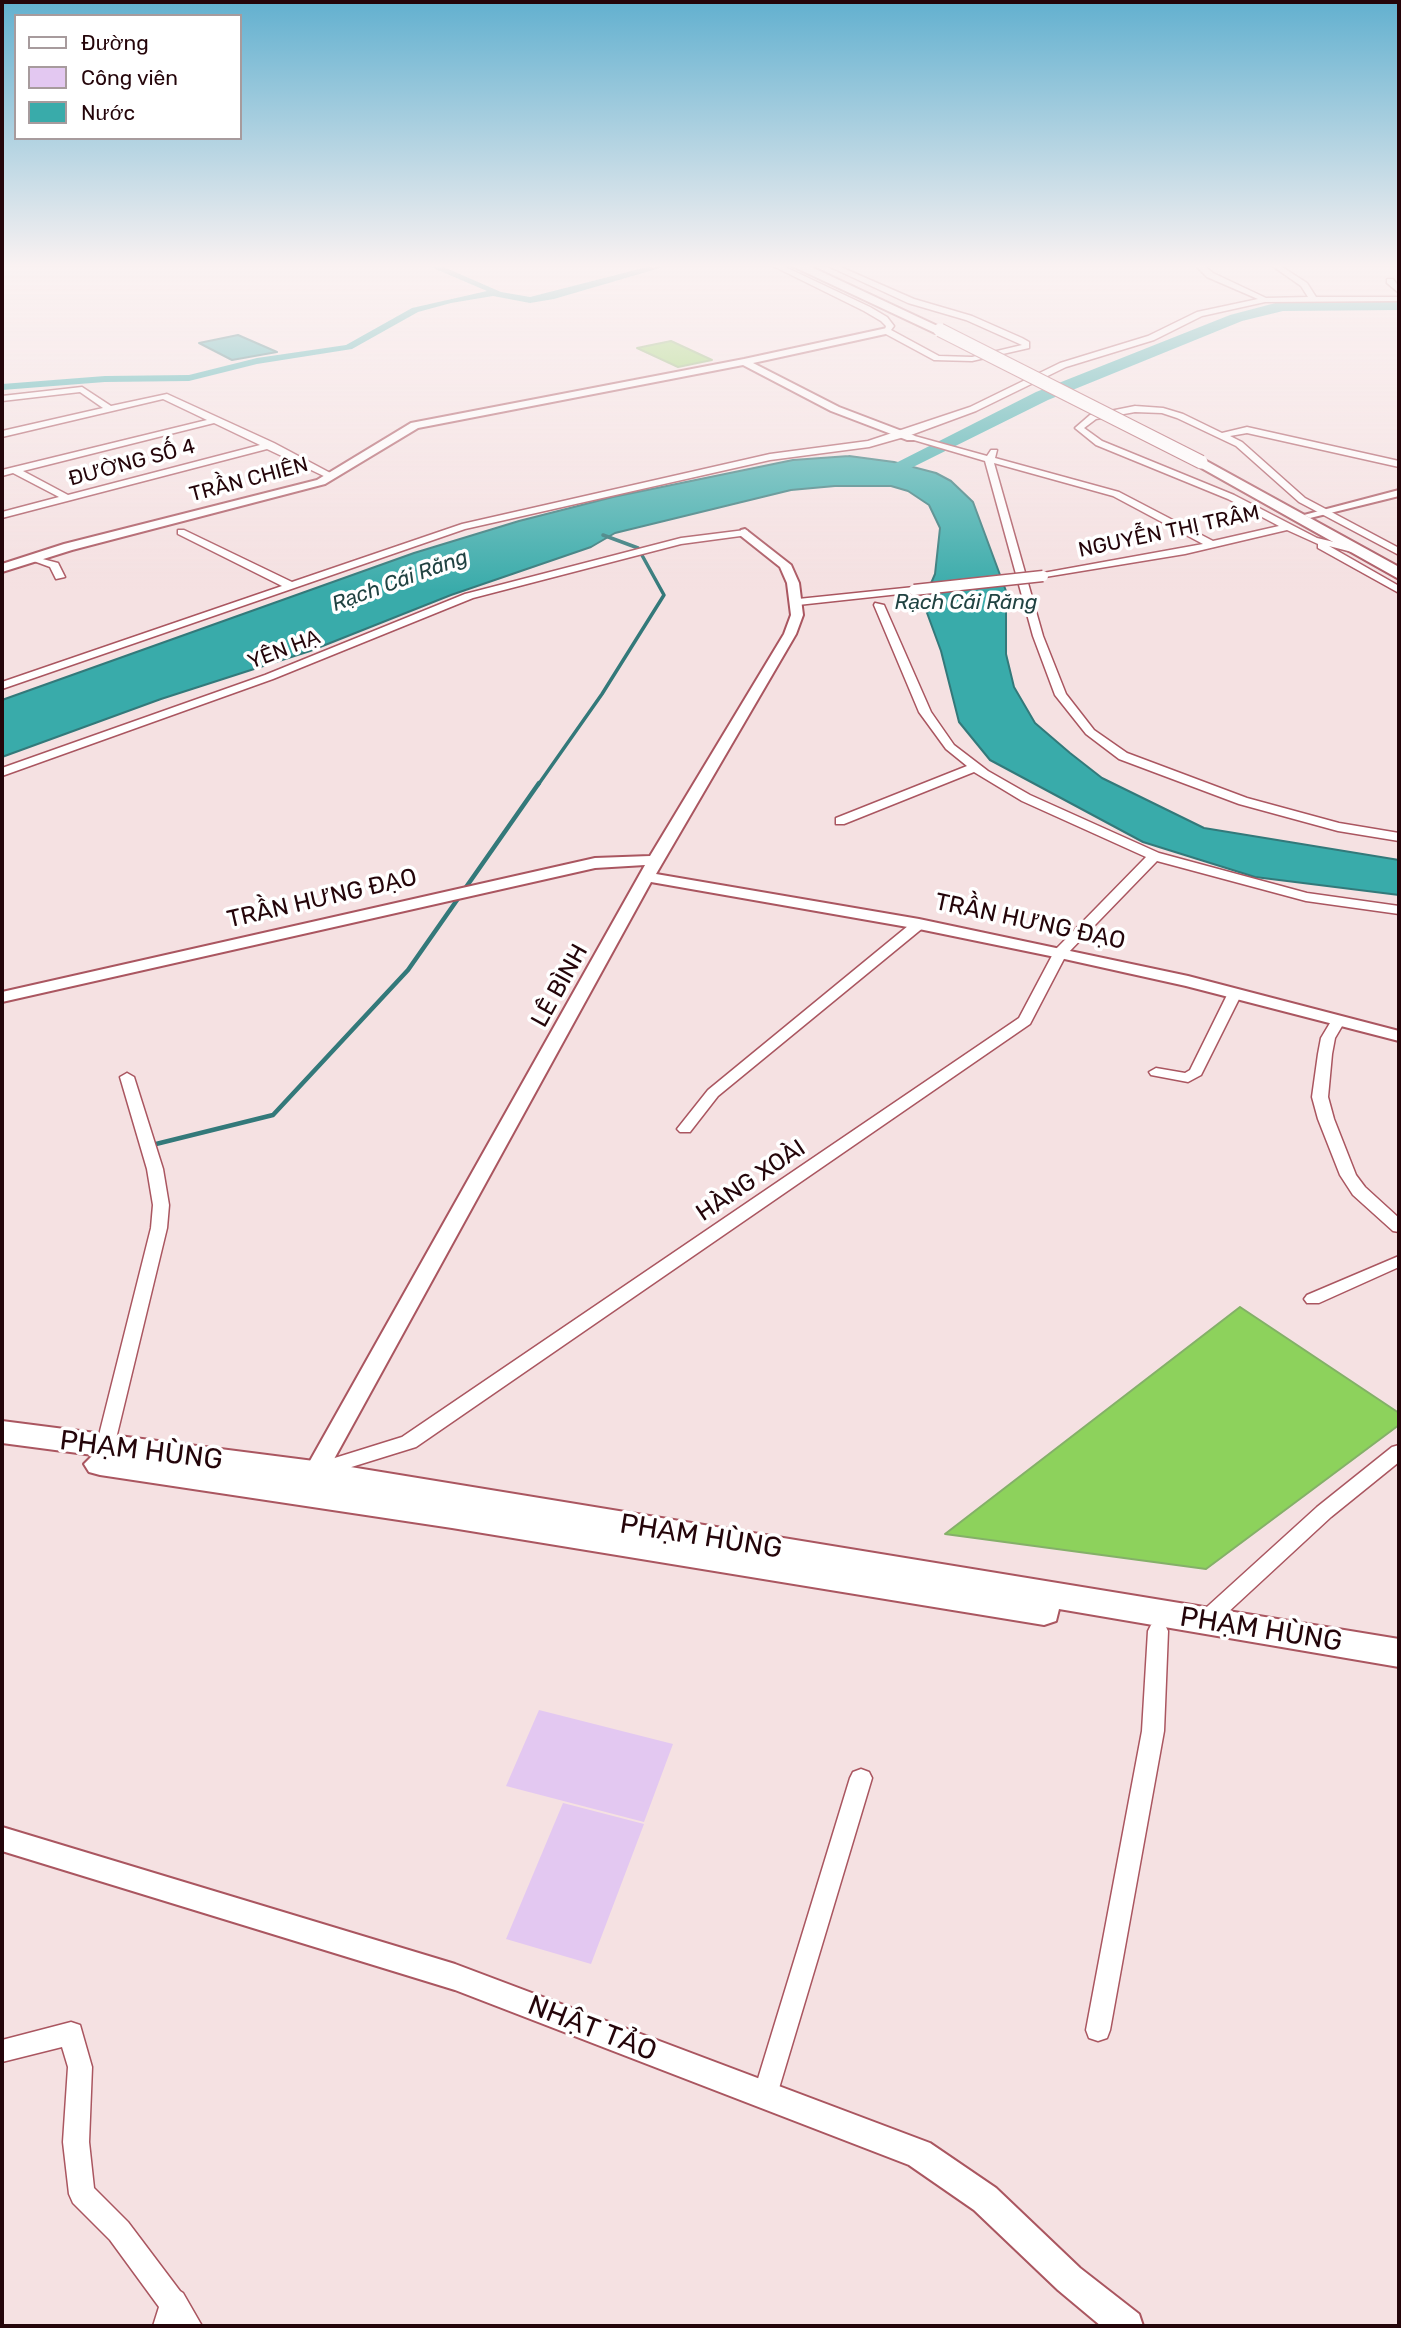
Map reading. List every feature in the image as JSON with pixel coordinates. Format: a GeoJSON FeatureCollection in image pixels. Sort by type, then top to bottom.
{"type":"FeatureCollection","features":[{"type":"Feature","properties":{"kind":"highway"},"geometry":{"type":"LineString","coordinates":[[1035,374],[1277,496],[1399,565]]}},
{"type":"Feature","properties":{"kind":"highway"},"geometry":{"type":"LineString","coordinates":[[1208,460],[1313,516],[1352,550],[1399,574]]}},
{"type":"Feature","properties":{"kind":"highway","name":"PHẠM HÙNG"},"geometry":{"type":"LineString","coordinates":[[2,1432],[1100,1612],[1205,1621],[1399,1653]]}},
{"type":"Feature","properties":{"kind":"highway","name":"PHẠM HÙNG"},"geometry":{"type":"LineString","coordinates":[[2,1449],[309,1483]]}},
{"type":"Feature","properties":{"kind":"highway","name":"PHẠM HÙNG"},"geometry":{"type":"LineString","coordinates":[[1100,1612],[1158,1631],[1399,1669]]}},
{"type":"Feature","properties":{"kind":"street","name":"TRẦN CHIÊN"},"geometry":{"type":"LineString","coordinates":[[2,568],[321,482],[415,425],[683,374]]}},
{"type":"Feature","properties":{"kind":"street"},"geometry":{"type":"LineString","coordinates":[[767,374],[835,409],[906,436],[1116,494],[1213,545]]}},
{"type":"Feature","properties":{"kind":"street"},"geometry":{"type":"LineString","coordinates":[[2,686],[289,585],[500,517],[770,457],[906,436],[973,409],[1045,374]]}},
{"type":"Feature","properties":{"kind":"street"},"geometry":{"type":"LineString","coordinates":[[2,398],[82,389],[110,408]]}},
{"type":"Feature","properties":{"kind":"street"},"geometry":{"type":"LineString","coordinates":[[2,434],[164,396],[331,476]]}},
{"type":"Feature","properties":{"kind":"street"},"geometry":{"type":"LineString","coordinates":[[1352,550],[1314,540],[1231,497],[1099,443],[1079,428],[1093,417],[1149,410],[1180,416],[1223,435],[1247,451],[1302,500],[1313,516],[1399,551]]}},
{"type":"Feature","properties":{"kind":"street"},"geometry":{"type":"LineString","coordinates":[[2,473],[216,420]]}},
{"type":"Feature","properties":{"kind":"street"},"geometry":{"type":"LineString","coordinates":[[1223,435],[1247,430],[1399,464]]}},
{"type":"Feature","properties":{"kind":"street","name":"ĐƯỜNG SỐ 4"},"geometry":{"type":"LineString","coordinates":[[2,515],[271,446]]}},
{"type":"Feature","properties":{"kind":"street"},"geometry":{"type":"LineString","coordinates":[[988,457],[1038,636],[1061,695],[1090,732],[1123,756],[1243,801],[1338,827],[1399,837]]}},
{"type":"Feature","properties":{"kind":"street"},"geometry":{"type":"LineString","coordinates":[[2,462],[67,498]]}},
{"type":"Feature","properties":{"kind":"street"},"geometry":{"type":"LineString","coordinates":[[1313,516],[1399,493]]}},
{"type":"Feature","properties":{"kind":"street"},"geometry":{"type":"LineString","coordinates":[[1277,496],[1302,500]]}},
{"type":"Feature","properties":{"kind":"street","name":"NGUYỄN THỊ TRÂM"},"geometry":{"type":"LineString","coordinates":[[797,602],[1042,576],[1127,563],[1287,527],[1313,516]]}},
{"type":"Feature","properties":{"kind":"street"},"geometry":{"type":"LineString","coordinates":[[181,532],[289,585]]}},
{"type":"Feature","properties":{"kind":"street"},"geometry":{"type":"LineString","coordinates":[[745,533],[785,565],[797,602]]}},
{"type":"Feature","properties":{"kind":"street","name":"YÊN HẠ"},"geometry":{"type":"LineString","coordinates":[[2,772],[269,677],[469,596],[681,541],[745,533]]}},
{"type":"Feature","properties":{"kind":"street"},"geometry":{"type":"LineString","coordinates":[[1314,540],[1326,551],[1399,590]]}},
{"type":"Feature","properties":{"kind":"street"},"geometry":{"type":"LineString","coordinates":[[34,558],[54,565],[60,577]]}},
{"type":"Feature","properties":{"kind":"street","name":"LÊ BÌNH"},"geometry":{"type":"LineString","coordinates":[[309,1483],[651,868],[735,720],[790,634],[797,615],[797,602]]}},
{"type":"Feature","properties":{"kind":"street"},"geometry":{"type":"LineString","coordinates":[[879,605],[925,712],[950,747],[976,767],[1026,798],[1154,856],[1306,897],[1399,909]]}},
{"type":"Feature","properties":{"kind":"street"},"geometry":{"type":"LineString","coordinates":[[840,821],[976,767]]}},
{"type":"Feature","properties":{"kind":"street","name":"HÀNG XOÀI"},"geometry":{"type":"LineString","coordinates":[[309,1483],[409,1442],[1025,1021],[1060,953],[1154,856]]}},
{"type":"Feature","properties":{"kind":"street","name":"TRẦN HƯNG ĐẠO"},"geometry":{"type":"LineString","coordinates":[[2,997],[595,863],[651,868],[1060,953],[1235,993],[1399,1036]]}},
{"type":"Feature","properties":{"kind":"street"},"geometry":{"type":"LineString","coordinates":[[685,1129],[713,1093],[919,924]]}},
{"type":"Feature","properties":{"kind":"street"},"geometry":{"type":"LineString","coordinates":[[1156,1072],[1188,1078],[1196,1072],[1235,993]]}},
{"type":"Feature","properties":{"kind":"street"},"geometry":{"type":"LineString","coordinates":[[1338,1021],[1328,1038],[1325,1054],[1320,1097],[1326,1119],[1348,1175],[1359,1191],[1399,1227]]}},
{"type":"Feature","properties":{"kind":"street"},"geometry":{"type":"LineString","coordinates":[[106,1447],[159,1228],[161,1205],[155,1169],[127,1077]]}},
{"type":"Feature","properties":{"kind":"street"},"geometry":{"type":"LineString","coordinates":[[1313,1298],[1399,1261]]}},
{"type":"Feature","properties":{"kind":"street"},"geometry":{"type":"LineString","coordinates":[[1205,1621],[1324,1512],[1399,1452]]}},
{"type":"Feature","properties":{"kind":"street"},"geometry":{"type":"LineString","coordinates":[[1098,2030],[1153,1731],[1158,1631]]}},
{"type":"Feature","properties":{"kind":"street"},"geometry":{"type":"LineString","coordinates":[[765,2095],[861,1778]]}},
{"type":"Feature","properties":{"kind":"street","name":"NHẬT TẢO"},"geometry":{"type":"LineString","coordinates":[[2,1839],[455,1977],[919,2154],[985,2199],[1069,2279],[1126,2326]]}},
{"type":"Feature","properties":{"kind":"street"},"geometry":{"type":"LineString","coordinates":[[2,2051],[71,2033],[80,2067],[76,2142],[82,2194],[119,2231],[170,2314],[189,2326]]}},
{"type":"Feature","properties":{"kind":"green space"},"geometry":{"type":"Polygon","coordinates":[[[539,1710],[673,1744],[644,1822],[506,1786],[539,1710]]]}},
{"type":"Feature","properties":{"kind":"green space"},"geometry":{"type":"Polygon","coordinates":[[[563,1803],[644,1824],[591,1964],[506,1939],[563,1803]]]}},
{"type":"Feature","properties":{"kind":"water","name":"Rạch Cái Răng"},"geometry":{"type":"Polygon","coordinates":[[[849,456],[894,462],[936,473],[951,481],[973,502],[1006,591],[1006,654],[1014,687],[1035,723],[1070,753],[1102,778],[1204,828],[1399,860],[1399,895],[1255,877],[1143,842],[990,760],[959,722],[941,651],[923,602],[935,574],[940,528],[929,505],[908,491],[891,486],[835,486],[791,490],[615,533],[591,547],[451,595],[310,651],[161,699],[2,757],[2,700],[414,553],[519,521],[613,497],[793,460],[849,456]]]}},
{"type":"Feature","properties":{"kind":"building"},"geometry":{"type":"Polygon","coordinates":[[[1240,1307],[1399,1413],[1399,1425],[1206,1569],[945,1534],[1240,1307]]]}},
{"type":"Feature","properties":{"kind":"waterway"},"geometry":{"type":"LineString","coordinates":[[2,387],[105,379],[189,378],[206,374]]}},
{"type":"Feature","properties":{"kind":"waterway"},"geometry":{"type":"LineString","coordinates":[[888,472],[1042,396],[1098,374]]}},
{"type":"Feature","properties":{"kind":"waterway"},"geometry":{"type":"LineString","coordinates":[[538,785],[602,694],[664,595],[638,548],[603,535]]}},
{"type":"Feature","properties":{"kind":"waterway"},"geometry":{"type":"LineString","coordinates":[[156,1144],[273,1115],[408,970],[539,783]]}}]}
